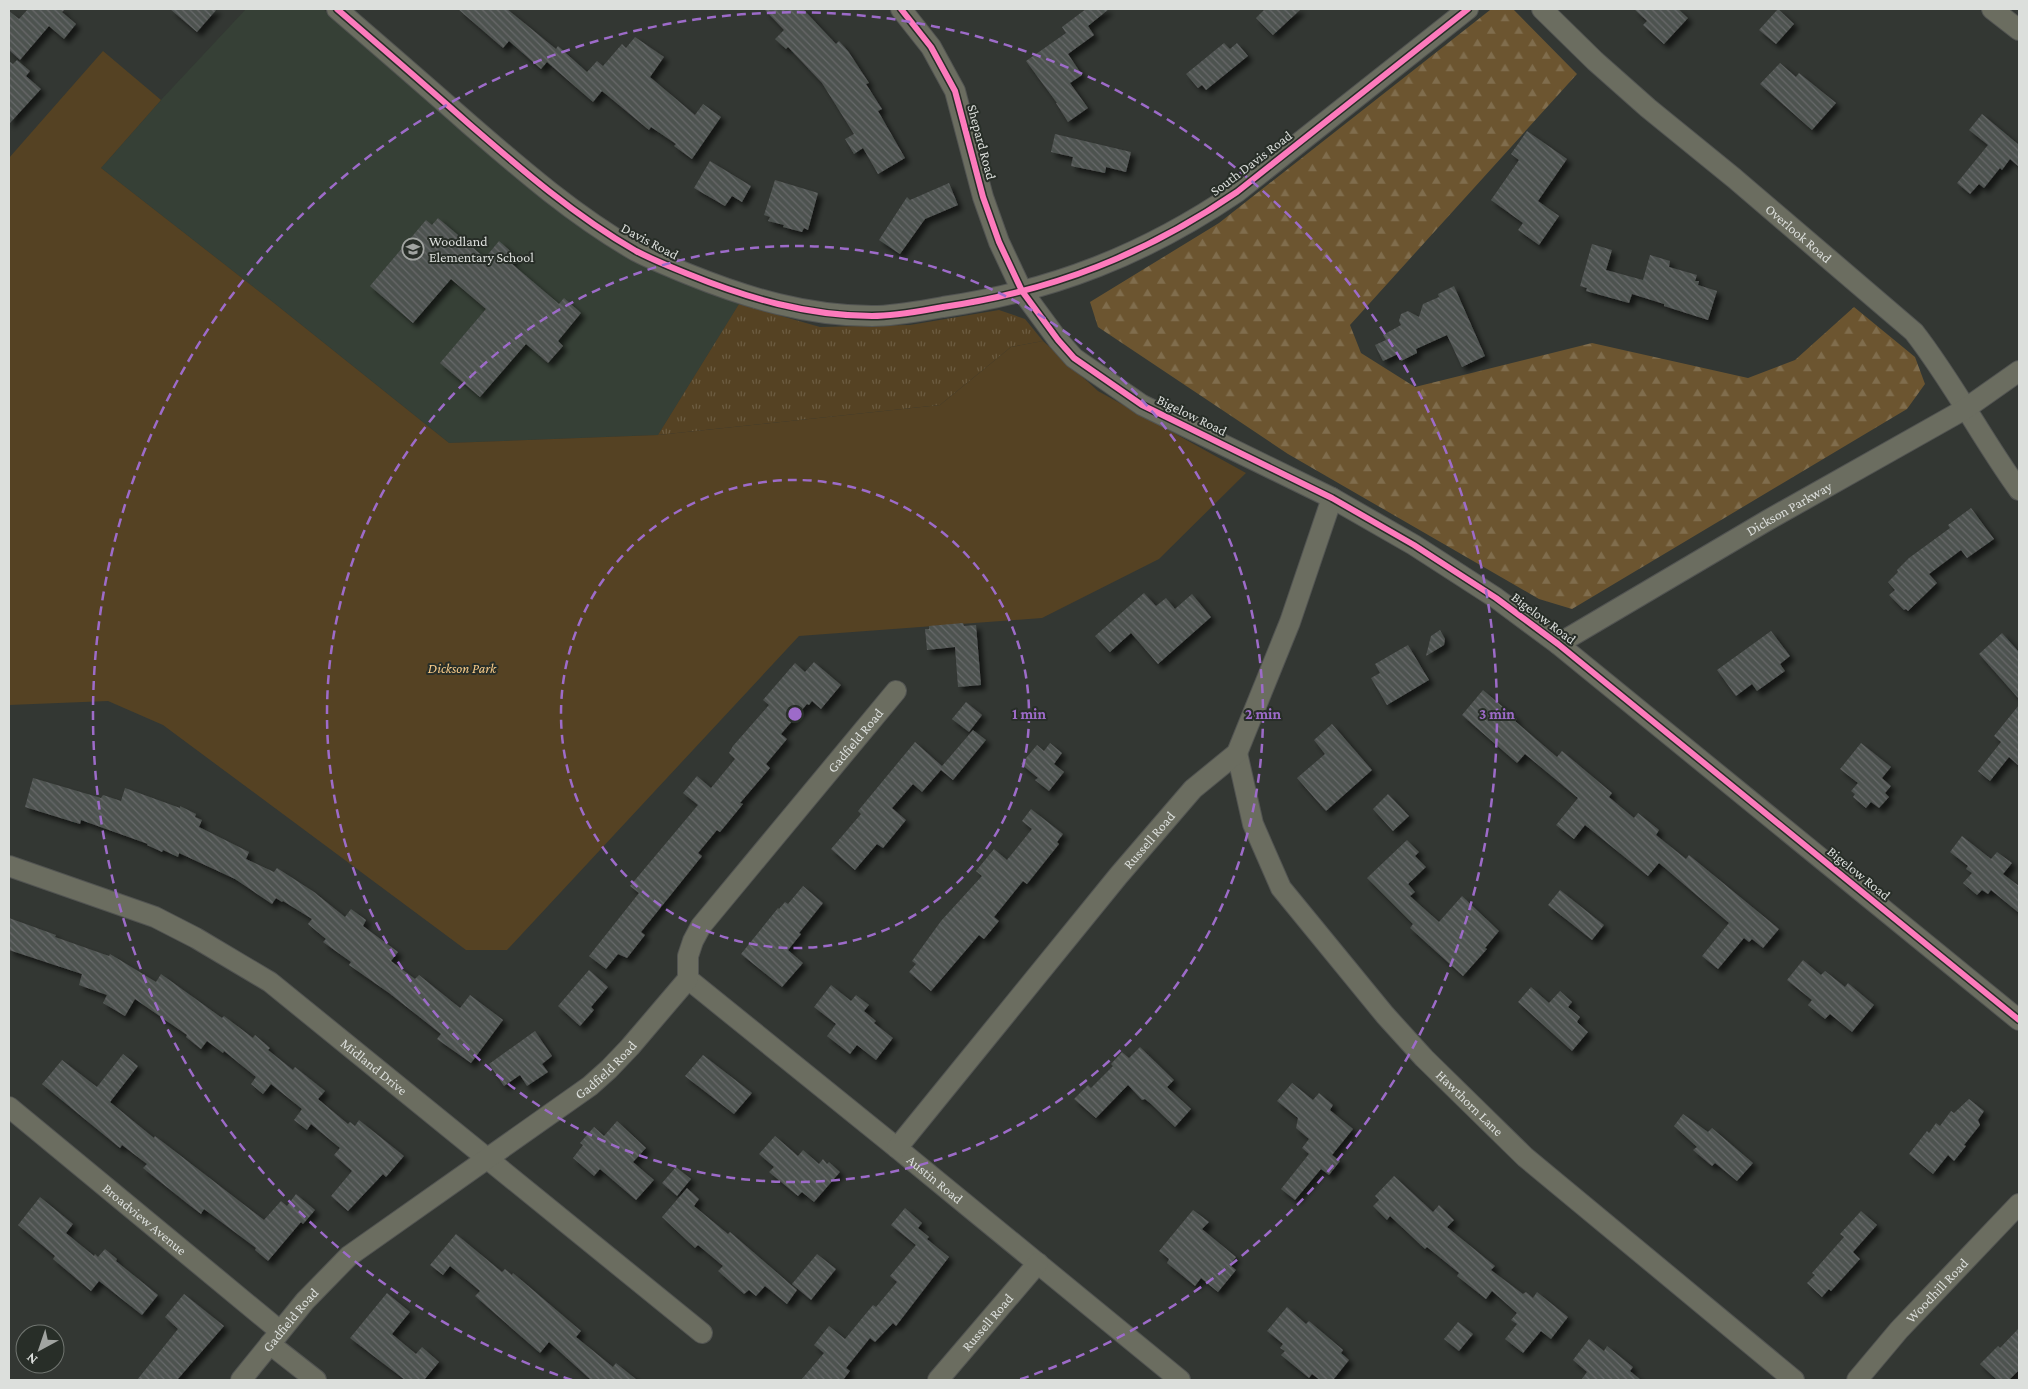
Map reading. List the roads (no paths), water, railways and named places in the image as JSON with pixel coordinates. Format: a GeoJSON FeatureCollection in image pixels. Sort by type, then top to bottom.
{"type":"FeatureCollection","features":[{"type":"Feature","properties":{"kind":"street","name":"Davis Road"},"geometry":{"type":"LineString","coordinates":[[337,9],[539,184],[637,252],[669,266],[753,299],[825,313],[873,316],[914,312],[971,303],[1022,291]]}},
{"type":"Feature","properties":{"kind":"street","name":"Shepard Road"},"geometry":{"type":"LineString","coordinates":[[901,9],[931,47],[955,90],[986,206],[999,242],[1022,291]]}},
{"type":"Feature","properties":{"kind":"street","name":"South Davis Road"},"geometry":{"type":"LineString","coordinates":[[1022,291],[1111,262],[1199,218],[1245,186],[1468,9]]}},
{"type":"Feature","properties":{"kind":"street","name":"Overlook Road"},"geometry":{"type":"LineString","coordinates":[[1542,9],[1595,61],[1648,108],[1727,172],[1914,332],[1938,362],[1965,409],[2019,490]]}},
{"type":"Feature","properties":{"kind":"street"},"geometry":{"type":"LineString","coordinates":[[1992,9],[2019,30]]}},
{"type":"Feature","properties":{"kind":"street","name":"Bigelow Road"},"geometry":{"type":"LineString","coordinates":[[1022,291],[1058,340],[1074,358],[1103,380],[1142,405],[1332,498],[1446,564],[1496,598],[1558,644],[2019,1020]]}},
{"type":"Feature","properties":{"kind":"street","name":"Dickson Parkway"},"geometry":{"type":"LineString","coordinates":[[1558,644],[1776,515],[1965,409],[2019,372]]}},
{"type":"Feature","properties":{"kind":"street","name":"Russell Road"},"geometry":{"type":"LineString","coordinates":[[898,1148],[1119,875],[1193,790],[1236,754],[1290,622],[1332,498]]}},
{"type":"Feature","properties":{"kind":"street","name":"Gadfield Road"},"geometry":{"type":"LineString","coordinates":[[241,1380],[305,1301],[349,1256],[489,1159],[590,1086],[609,1069],[688,980],[688,956],[701,926],[896,691]]}},
{"type":"Feature","properties":{"kind":"street","name":"Hawthorn Lane"},"geometry":{"type":"LineString","coordinates":[[1236,754],[1253,824],[1282,888],[1384,1015],[1424,1058],[1525,1157],[1794,1380]]}},
{"type":"Feature","properties":{"kind":"street","name":"Midland Drive"},"geometry":{"type":"LineString","coordinates":[[9,866],[155,917],[236,960],[270,982],[702,1333]]}},
{"type":"Feature","properties":{"kind":"street","name":"Austin Road"},"geometry":{"type":"LineString","coordinates":[[688,980],[898,1148],[1180,1380]]}},
{"type":"Feature","properties":{"kind":"street","name":"Broadview Avenue"},"geometry":{"type":"LineString","coordinates":[[9,1107],[275,1338],[316,1380]]}},
{"type":"Feature","properties":{"kind":"street","name":"Woodhill Road"},"geometry":{"type":"LineString","coordinates":[[1857,1380],[1899,1330],[2019,1204]]}},
{"type":"Feature","properties":{"kind":"street","name":"Russell Road"},"geometry":{"type":"LineString","coordinates":[[938,1380],[1038,1263]]}},
{"type":"Feature","properties":{"kind":"place","name":"Woodland Elementary School"},"geometry":{"type":"Point","coordinates":[413,249]}},
{"type":"Feature","properties":{"kind":"park label","name":"Dickson Park"},"geometry":{"type":"Point","coordinates":[462,668]}}]}
